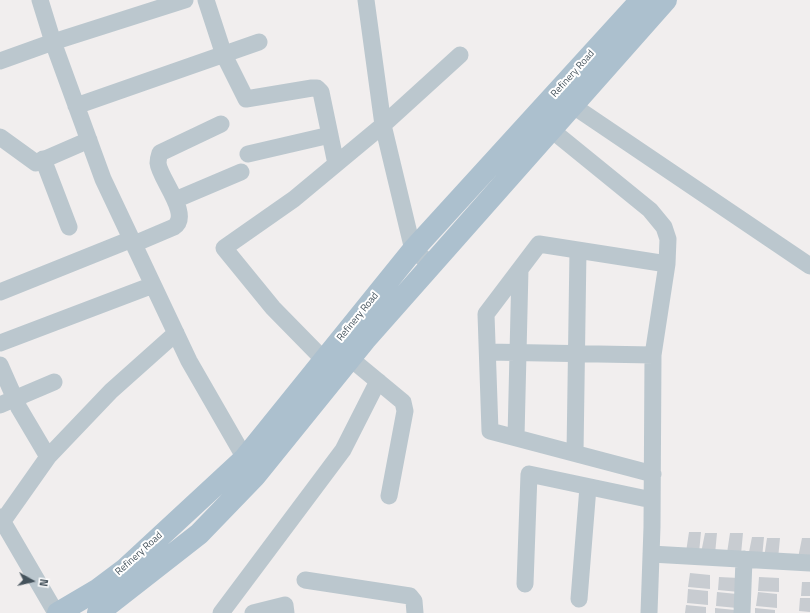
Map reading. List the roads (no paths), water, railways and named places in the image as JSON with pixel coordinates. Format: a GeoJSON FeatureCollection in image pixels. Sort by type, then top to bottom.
{"type":"FeatureCollection","features":[{"type":"Feature","properties":{"kind":"main road","name":"Refinery Road"},"geometry":{"type":"LineString","coordinates":[[108,610],[198,534],[255,476],[351,358],[551,132],[564,100],[640,0]]}},
{"type":"Feature","properties":{"kind":"main road","name":"Refinery Road"},"geometry":{"type":"LineString","coordinates":[[68,611],[125,569],[245,458],[413,250],[536,116],[564,100],[666,0]]}},
{"type":"Feature","properties":{"kind":"street"},"geometry":{"type":"LineString","coordinates":[[40,0],[53,42],[103,179],[189,361],[255,476]]}},
{"type":"Feature","properties":{"kind":"street"},"geometry":{"type":"LineString","coordinates":[[0,61],[53,42],[185,0]]}},
{"type":"Feature","properties":{"kind":"street"},"geometry":{"type":"LineString","coordinates":[[206,0],[224,55],[246,100],[317,88],[321,92],[336,164]]}},
{"type":"Feature","properties":{"kind":"street"},"geometry":{"type":"LineString","coordinates":[[366,0],[383,124],[413,250],[432,265]]}},
{"type":"Feature","properties":{"kind":"street"},"geometry":{"type":"LineString","coordinates":[[76,106],[260,42]]}},
{"type":"Feature","properties":{"kind":"street"},"geometry":{"type":"LineString","coordinates":[[324,360],[273,308],[224,248],[294,199],[383,124],[460,55]]}},
{"type":"Feature","properties":{"kind":"street"},"geometry":{"type":"LineString","coordinates":[[564,100],[810,266]]}},
{"type":"Feature","properties":{"kind":"street"},"geometry":{"type":"LineString","coordinates":[[536,116],[551,132],[650,210],[660,220],[667,232],[668,239],[666,264],[653,355],[652,554],[649,613]]}},
{"type":"Feature","properties":{"kind":"street"},"geometry":{"type":"LineString","coordinates":[[0,292],[177,225],[180,218],[175,200],[158,164],[160,153],[221,124]]}},
{"type":"Feature","properties":{"kind":"street"},"geometry":{"type":"LineString","coordinates":[[248,154],[330,135]]}},
{"type":"Feature","properties":{"kind":"street"},"geometry":{"type":"LineString","coordinates":[[0,138],[36,163],[89,140]]}},
{"type":"Feature","properties":{"kind":"street"},"geometry":{"type":"LineString","coordinates":[[43,160],[69,227]]}},
{"type":"Feature","properties":{"kind":"street"},"geometry":{"type":"LineString","coordinates":[[175,200],[241,172]]}},
{"type":"Feature","properties":{"kind":"street"},"geometry":{"type":"LineString","coordinates":[[653,474],[490,431],[486,314],[539,244],[666,264]]}},
{"type":"Feature","properties":{"kind":"street"},"geometry":{"type":"LineString","coordinates":[[575,453],[578,250]]}},
{"type":"Feature","properties":{"kind":"street"},"geometry":{"type":"LineString","coordinates":[[516,437],[520,269]]}},
{"type":"Feature","properties":{"kind":"street"},"geometry":{"type":"LineString","coordinates":[[0,343],[153,285]]}},
{"type":"Feature","properties":{"kind":"street"},"geometry":{"type":"LineString","coordinates":[[68,611],[1,521],[48,457],[111,391],[176,333]]}},
{"type":"Feature","properties":{"kind":"street"},"geometry":{"type":"LineString","coordinates":[[488,352],[653,355]]}},
{"type":"Feature","properties":{"kind":"street"},"geometry":{"type":"LineString","coordinates":[[351,358],[401,399],[404,406],[389,496]]}},
{"type":"Feature","properties":{"kind":"street"},"geometry":{"type":"LineString","coordinates":[[1,368],[7,401],[48,457]]}},
{"type":"Feature","properties":{"kind":"street"},"geometry":{"type":"LineString","coordinates":[[221,613],[343,450],[378,381]]}},
{"type":"Feature","properties":{"kind":"street"},"geometry":{"type":"LineString","coordinates":[[7,401],[54,382]]}},
{"type":"Feature","properties":{"kind":"street"},"geometry":{"type":"LineString","coordinates":[[524,584],[529,474],[652,500]]}},
{"type":"Feature","properties":{"kind":"street"},"geometry":{"type":"LineString","coordinates":[[579,599],[588,487]]}},
{"type":"Feature","properties":{"kind":"street"},"geometry":{"type":"LineString","coordinates":[[652,554],[810,563]]}},
{"type":"Feature","properties":{"kind":"street"},"geometry":{"type":"LineString","coordinates":[[742,613],[744,559]]}},
{"type":"Feature","properties":{"kind":"street"},"geometry":{"type":"LineString","coordinates":[[305,580],[410,596],[414,601],[415,613]]}},
{"type":"Feature","properties":{"kind":"street"},"geometry":{"type":"LineString","coordinates":[[253,613],[285,605],[286,613]]}}]}
